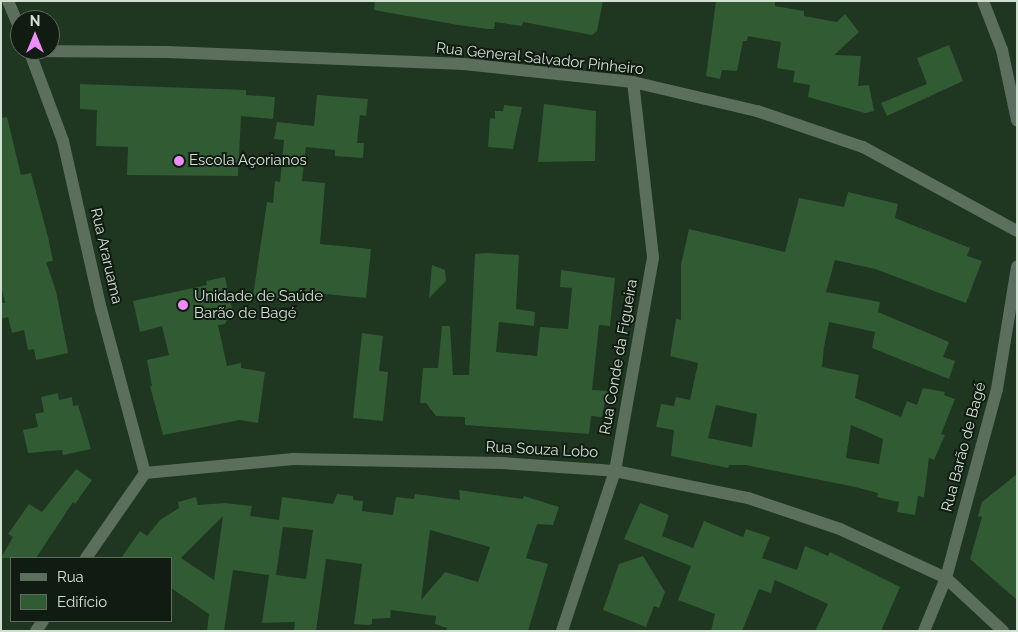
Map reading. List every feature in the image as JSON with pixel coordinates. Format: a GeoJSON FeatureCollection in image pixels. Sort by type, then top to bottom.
{"type":"FeatureCollection","features":[{"type":"Feature","properties":{"kind":"street"},"geometry":{"type":"LineString","coordinates":[[983,1],[1002,50],[1017,120]]}},
{"type":"Feature","properties":{"kind":"street","name":"Rua General Salvador Pinheiro"},"geometry":{"type":"LineString","coordinates":[[60,50],[167,52],[464,64],[633,82],[757,111],[863,147],[1017,231]]}},
{"type":"Feature","properties":{"kind":"street","name":"Rua Araruama"},"geometry":{"type":"LineString","coordinates":[[33,60],[62,141],[101,309],[145,472]]}},
{"type":"Feature","properties":{"kind":"street","name":"Rua Conde da Figueira"},"geometry":{"type":"LineString","coordinates":[[562,631],[615,471],[653,257],[633,82]]}},
{"type":"Feature","properties":{"kind":"street","name":"Rua Barão de Bagé"},"geometry":{"type":"LineString","coordinates":[[924,631],[946,578],[997,389],[1017,267]]}},
{"type":"Feature","properties":{"kind":"street","name":"Rua Souza Lobo"},"geometry":{"type":"LineString","coordinates":[[145,472],[293,459],[502,463],[615,471],[748,498],[806,516],[946,578],[1003,631]]}},
{"type":"Feature","properties":{"kind":"street"},"geometry":{"type":"LineString","coordinates":[[87,557],[145,472]]}},
{"type":"Feature","properties":{"kind":"building"},"geometry":{"type":"Polygon","coordinates":[[[375,1],[603,1],[597,31],[592,35],[523,22],[522,26],[495,22],[494,29],[458,25],[374,10],[375,1]]]}},
{"type":"Feature","properties":{"kind":"building"},"geometry":{"type":"Polygon","coordinates":[[[716,1],[775,1],[775,6],[804,11],[804,16],[837,22],[845,14],[859,32],[834,55],[861,56],[858,86],[869,85],[874,111],[865,113],[808,97],[810,85],[793,82],[795,71],[777,68],[781,42],[748,36],[747,41],[743,41],[737,71],[722,70],[720,79],[706,76],[716,1]]]}},
{"type":"Feature","properties":{"kind":"building"},"geometry":{"type":"Polygon","coordinates":[[[949,45],[963,81],[887,116],[881,103],[927,84],[917,58],[949,45]]]}},
{"type":"Feature","properties":{"kind":"building"},"geometry":{"type":"Polygon","coordinates":[[[80,84],[246,90],[246,95],[275,97],[273,119],[241,116],[238,176],[127,175],[128,147],[96,146],[97,110],[80,109],[80,84]]]}},
{"type":"Feature","properties":{"kind":"building"},"geometry":{"type":"Polygon","coordinates":[[[317,95],[368,99],[366,116],[360,115],[357,143],[364,143],[363,158],[335,156],[335,150],[306,147],[302,181],[325,183],[320,244],[371,249],[366,298],[305,292],[304,302],[253,296],[267,202],[273,203],[275,181],[280,182],[284,140],[274,139],[277,122],[314,126],[317,95]]]}},
{"type":"Feature","properties":{"kind":"building"},"geometry":{"type":"Polygon","coordinates":[[[544,104],[596,111],[595,161],[538,162],[544,104]]]}},
{"type":"Feature","properties":{"kind":"building"},"geometry":{"type":"Polygon","coordinates":[[[504,105],[522,107],[513,149],[488,147],[490,118],[495,119],[495,111],[503,111],[504,105]]]}},
{"type":"Feature","properties":{"kind":"building"},"geometry":{"type":"Polygon","coordinates":[[[7,117],[21,175],[31,173],[48,237],[53,261],[46,262],[56,291],[68,353],[36,360],[34,349],[28,350],[24,330],[12,333],[8,317],[1,319],[1,303],[5,303],[1,285],[1,118],[7,117]]]}},
{"type":"Feature","properties":{"kind":"building"},"geometry":{"type":"Polygon","coordinates":[[[848,192],[898,204],[895,218],[970,248],[967,256],[982,261],[966,303],[875,269],[835,260],[826,292],[880,302],[878,312],[949,342],[943,357],[955,361],[949,379],[872,348],[875,332],[829,322],[824,347],[822,367],[859,375],[855,398],[901,417],[907,401],[917,405],[923,388],[945,392],[944,395],[955,399],[941,434],[945,435],[934,460],[929,458],[924,497],[918,496],[915,515],[897,512],[899,502],[877,497],[878,493],[855,487],[746,465],[729,465],[728,468],[671,456],[674,430],[656,427],[661,404],[674,406],[676,397],[690,400],[698,363],[670,356],[676,319],[681,320],[681,265],[689,229],[785,252],[799,198],[844,207],[848,192]],[[716,405],[708,438],[752,447],[757,414],[716,405]],[[851,425],[846,458],[879,464],[883,439],[851,425]]]}},
{"type":"Feature","properties":{"kind":"building"},"geometry":{"type":"Polygon","coordinates":[[[475,254],[519,255],[516,309],[535,312],[534,326],[499,322],[496,352],[537,356],[540,327],[568,329],[572,288],[560,287],[561,270],[615,278],[610,326],[599,325],[592,390],[607,391],[602,417],[591,416],[589,434],[465,425],[465,417],[436,416],[426,403],[420,403],[423,368],[438,368],[442,326],[450,326],[453,375],[469,375],[475,254]]]}},
{"type":"Feature","properties":{"kind":"building"},"geometry":{"type":"Polygon","coordinates":[[[432,265],[445,270],[446,281],[429,298],[432,265]]]}},
{"type":"Feature","properties":{"kind":"building"},"geometry":{"type":"Polygon","coordinates":[[[225,277],[232,309],[225,324],[218,325],[227,366],[241,363],[241,368],[265,372],[258,423],[240,420],[163,435],[150,386],[152,386],[147,360],[169,355],[162,326],[140,332],[133,301],[207,285],[206,281],[225,277]]]}},
{"type":"Feature","properties":{"kind":"building"},"geometry":{"type":"Polygon","coordinates":[[[362,333],[383,336],[379,371],[388,372],[383,421],[353,418],[362,333]]]}},
{"type":"Feature","properties":{"kind":"building"},"geometry":{"type":"Polygon","coordinates":[[[58,393],[59,400],[72,397],[73,406],[78,405],[91,449],[63,455],[62,450],[28,453],[23,430],[38,427],[35,414],[44,412],[41,397],[58,393]]]}},
{"type":"Feature","properties":{"kind":"building"},"geometry":{"type":"Polygon","coordinates":[[[76,469],[92,480],[75,504],[73,502],[37,557],[1,558],[13,537],[8,534],[29,504],[42,512],[76,469]]]}},
{"type":"Feature","properties":{"kind":"building"},"geometry":{"type":"Polygon","coordinates":[[[1017,474],[1017,600],[970,559],[982,517],[978,516],[982,502],[1017,474]]]}},
{"type":"Feature","properties":{"kind":"building"},"geometry":{"type":"Polygon","coordinates":[[[459,490],[523,499],[524,496],[559,507],[553,525],[537,524],[526,558],[548,564],[528,631],[446,631],[447,628],[435,624],[436,616],[391,610],[390,618],[372,619],[372,624],[368,625],[354,624],[362,564],[326,559],[316,631],[294,631],[295,622],[262,623],[269,575],[233,570],[224,631],[207,631],[209,614],[172,589],[172,557],[122,557],[140,531],[147,536],[160,520],[179,508],[178,502],[196,497],[198,505],[225,503],[252,506],[250,516],[279,520],[282,497],[333,504],[337,494],[353,496],[353,500],[363,501],[362,511],[393,515],[396,497],[414,499],[415,494],[460,500],[459,490]],[[223,516],[181,558],[214,580],[223,516]],[[283,527],[276,575],[306,579],[313,530],[283,527]],[[430,530],[421,600],[445,572],[478,582],[490,547],[430,530]]]}},
{"type":"Feature","properties":{"kind":"building"},"geometry":{"type":"Polygon","coordinates":[[[640,503],[669,515],[662,536],[693,548],[704,521],[743,537],[746,529],[770,537],[762,558],[797,570],[805,546],[828,556],[830,552],[900,587],[881,631],[815,631],[828,604],[775,580],[771,593],[759,589],[742,631],[711,631],[715,614],[678,600],[691,566],[624,539],[640,503]]]}},
{"type":"Feature","properties":{"kind":"building"},"geometry":{"type":"Polygon","coordinates":[[[643,556],[665,592],[659,608],[654,606],[646,627],[603,610],[619,564],[643,556]]]}},
{"type":"Feature","properties":{"kind":"place","name":"Escola Açorianos"},"geometry":{"type":"Point","coordinates":[179,161]}},
{"type":"Feature","properties":{"kind":"place","name":"Unidade de Saúde Barão de Bagé"},"geometry":{"type":"Point","coordinates":[183,305]}}]}
